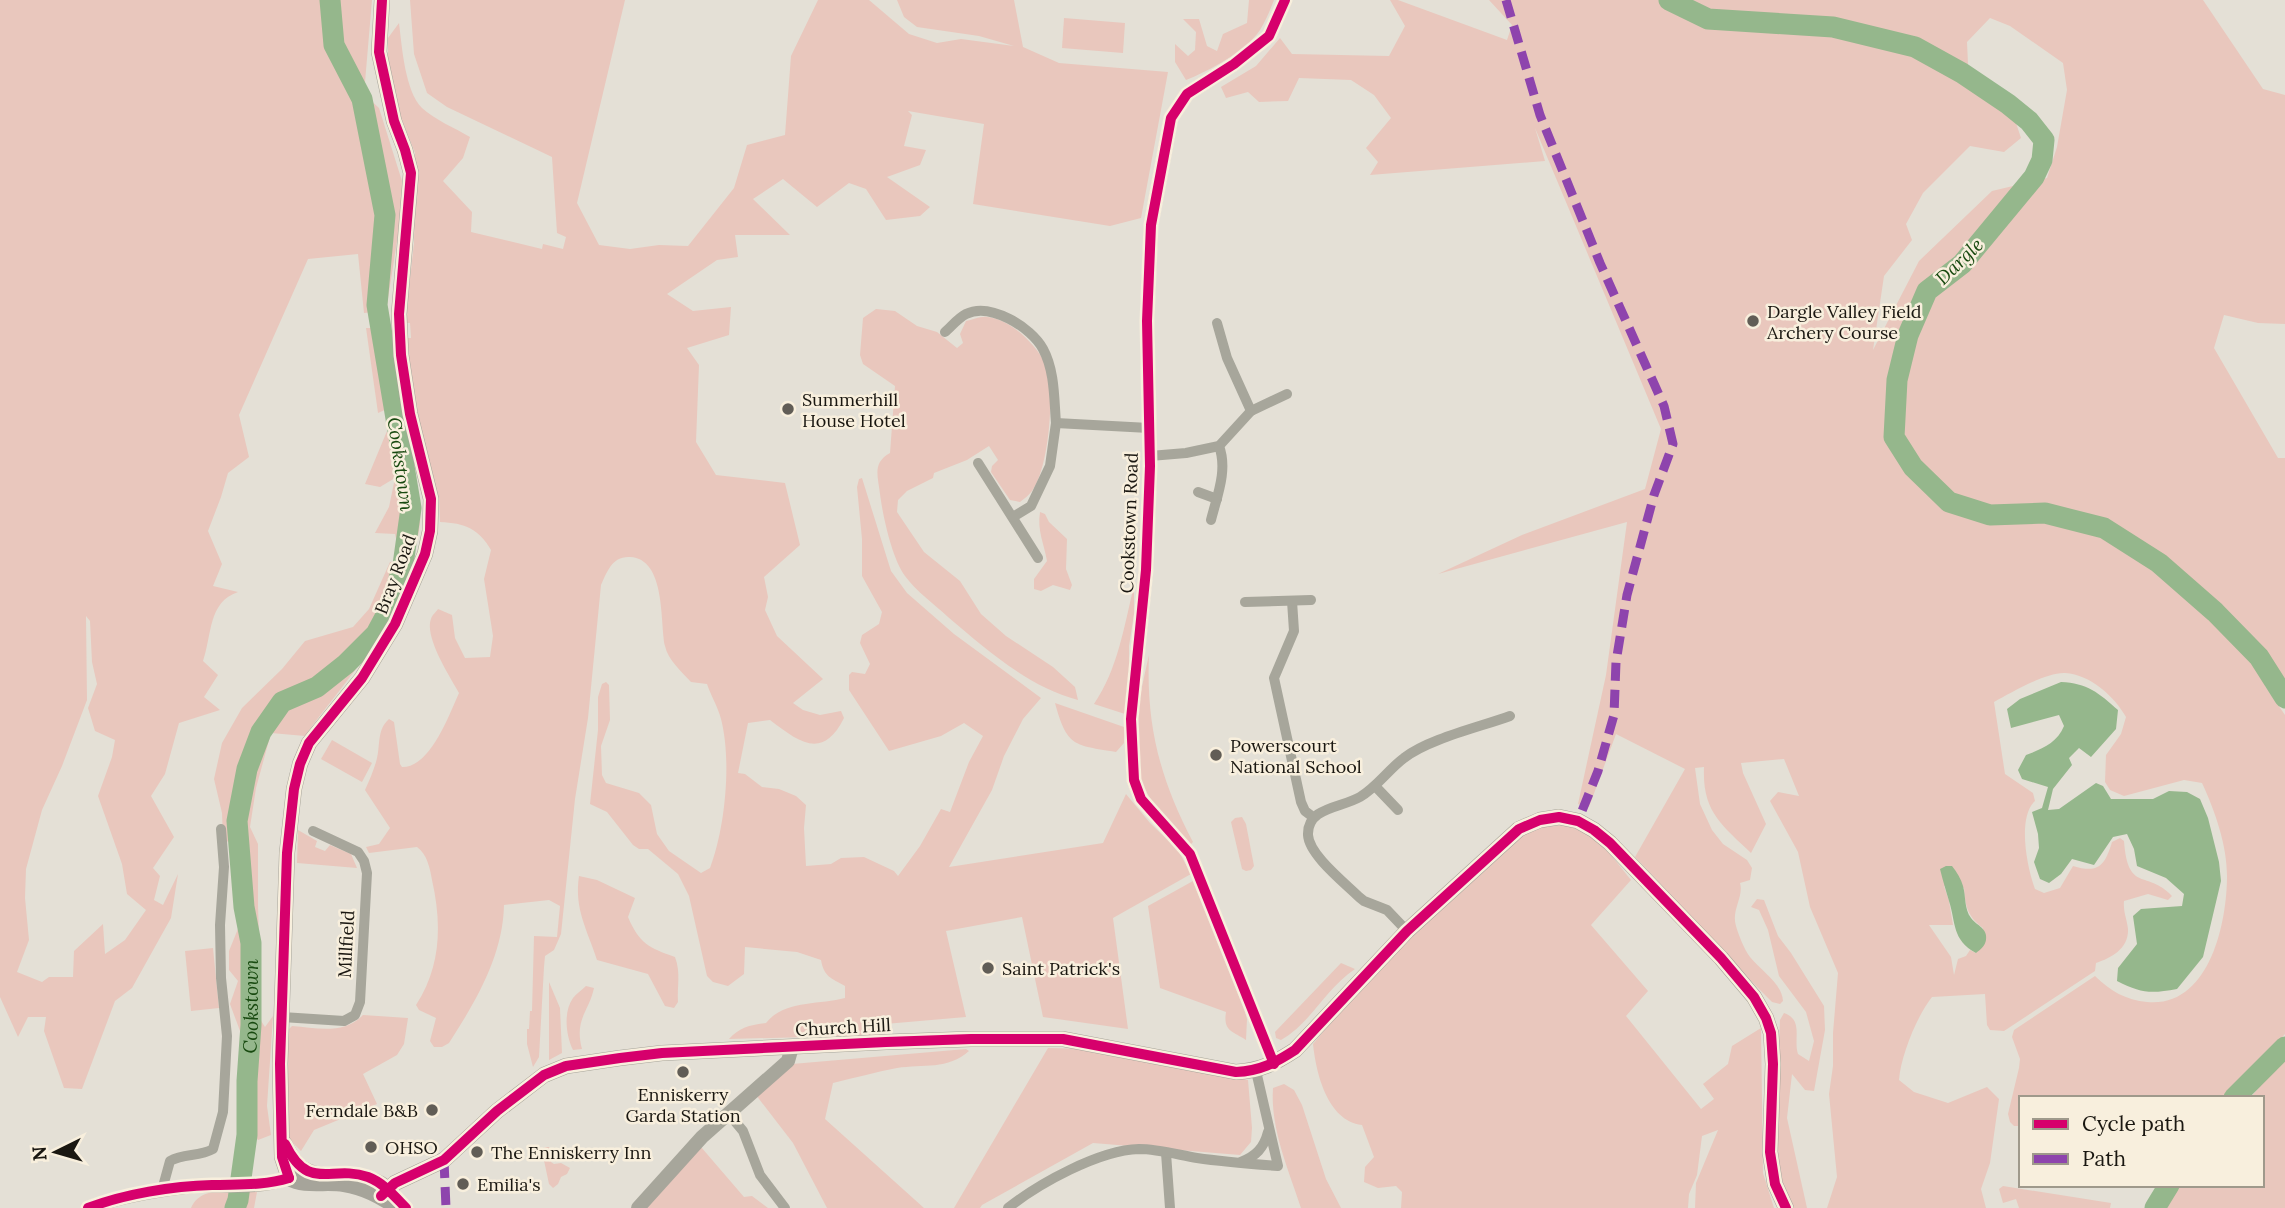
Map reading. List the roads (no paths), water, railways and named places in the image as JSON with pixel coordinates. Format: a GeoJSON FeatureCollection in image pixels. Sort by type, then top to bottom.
{"type":"FeatureCollection","features":[{"type":"Feature","properties":{"kind":"main road","name":"Bray Road"},"geometry":{"type":"LineString","coordinates":[[294,1172],[282,1157],[280,1065],[287,853],[294,789],[309,743],[362,678],[395,624],[425,554],[430,531],[431,499],[410,414],[401,355],[399,314],[411,173],[391,111],[379,52],[382,0]]}},
{"type":"Feature","properties":{"kind":"main road","name":"Church Hill"},"geometry":{"type":"LineString","coordinates":[[385,1193],[395,1183],[444,1160],[497,1111],[544,1075],[566,1066],[662,1053],[971,1039],[1063,1039],[1236,1072],[1256,1071],[1274,1064],[1295,1050],[1407,931],[1519,829],[1540,820],[1559,817],[1578,821],[1594,830],[1721,958],[1754,997],[1771,1033],[1773,1064],[1770,1153],[1775,1184],[1786,1208]]}},
{"type":"Feature","properties":{"kind":"main road"},"geometry":{"type":"LineString","coordinates":[[294,1172],[297,1183],[353,1186],[385,1193],[406,1208]]}},
{"type":"Feature","properties":{"kind":"main road"},"geometry":{"type":"LineString","coordinates":[[385,1193],[399,1208]]}},
{"type":"Feature","properties":{"kind":"street","name":"Cookstown Road"},"geometry":{"type":"LineString","coordinates":[[1274,1064],[1190,854],[1141,799],[1134,779],[1131,719],[1146,570],[1150,456],[1147,321],[1151,225],[1171,118],[1187,94],[1234,64],[1269,36],[1285,0]]}},
{"type":"Feature","properties":{"kind":"street"},"geometry":{"type":"LineString","coordinates":[[945,332],[966,314],[988,310],[1020,324],[1043,348],[1052,376],[1056,423],[1049,466],[1031,506],[1013,517]]}},
{"type":"Feature","properties":{"kind":"street"},"geometry":{"type":"LineString","coordinates":[[1217,323],[1227,358],[1251,411]]}},
{"type":"Feature","properties":{"kind":"street"},"geometry":{"type":"LineString","coordinates":[[1150,456],[1186,453],[1219,446],[1251,411],[1287,394]]}},
{"type":"Feature","properties":{"kind":"street"},"geometry":{"type":"LineString","coordinates":[[1056,423],[1149,429]]}},
{"type":"Feature","properties":{"kind":"street"},"geometry":{"type":"LineString","coordinates":[[1210,520],[1217,499],[1224,459],[1219,446]]}},
{"type":"Feature","properties":{"kind":"street"},"geometry":{"type":"LineString","coordinates":[[978,463],[1038,558]]}},
{"type":"Feature","properties":{"kind":"street"},"geometry":{"type":"LineString","coordinates":[[1198,492],[1217,499]]}},
{"type":"Feature","properties":{"kind":"street"},"geometry":{"type":"LineString","coordinates":[[1245,602],[1311,600]]}},
{"type":"Feature","properties":{"kind":"street"},"geometry":{"type":"LineString","coordinates":[[1292,601],[1294,631],[1274,678],[1301,802],[1305,811],[1313,817]]}},
{"type":"Feature","properties":{"kind":"street"},"geometry":{"type":"LineString","coordinates":[[1407,931],[1387,910],[1359,897],[1313,850],[1308,834],[1313,817],[1358,798],[1375,786],[1405,757],[1432,744],[1510,716]]}},
{"type":"Feature","properties":{"kind":"street"},"geometry":{"type":"LineString","coordinates":[[1375,786],[1398,810]]}},
{"type":"Feature","properties":{"kind":"street"},"geometry":{"type":"LineString","coordinates":[[162,1190],[170,1161],[204,1154],[213,1149],[223,1112],[227,1036],[221,978],[220,925],[224,867],[221,829]]}},
{"type":"Feature","properties":{"kind":"street","name":"Millfield"},"geometry":{"type":"LineString","coordinates":[[282,1017],[344,1021],[355,1015],[360,1002],[367,873],[364,861],[358,852],[313,831]]}},
{"type":"Feature","properties":{"kind":"street"},"geometry":{"type":"LineString","coordinates":[[638,1208],[702,1137],[788,1061],[792,1047]]}},
{"type":"Feature","properties":{"kind":"street"},"geometry":{"type":"LineString","coordinates":[[1007,1208],[1069,1170],[1138,1149],[1278,1166],[1256,1071]]}},
{"type":"Feature","properties":{"kind":"street"},"geometry":{"type":"LineString","coordinates":[[728,1113],[743,1130],[760,1175],[785,1208]]}},
{"type":"Feature","properties":{"kind":"street"},"geometry":{"type":"LineString","coordinates":[[1238,1163],[1254,1157],[1265,1143],[1269,1126]]}},
{"type":"Feature","properties":{"kind":"street"},"geometry":{"type":"LineString","coordinates":[[1166,1153],[1170,1208]]}},
{"type":"Feature","properties":{"kind":"street"},"geometry":{"type":"LineString","coordinates":[[88,1208],[162,1190],[210,1185],[262,1184],[294,1172]]}},
{"type":"Feature","properties":{"kind":"waterway","name":"Cookstown"},"geometry":{"type":"LineString","coordinates":[[235,1208],[247,1135],[251,1025],[251,943],[244,907],[237,821],[247,769],[261,732],[282,702],[317,687],[346,664],[376,634],[391,606],[403,565],[411,508],[377,305],[385,215],[362,99],[334,45],[330,0]]}},
{"type":"Feature","properties":{"kind":"waterway","name":"Dargle"},"geometry":{"type":"LineString","coordinates":[[1669,0],[1708,19],[1833,27],[1915,47],[1962,73],[2029,121],[2044,140],[2042,160],[2034,177],[1962,264],[1927,291],[1908,335],[1897,380],[1894,437],[1913,467],[1949,502],[1990,515],[2045,513],[2104,528],[2159,563],[2215,612],[2259,657],[2285,698]]}},
{"type":"Feature","properties":{"kind":"waterway","name":"Dargle"},"geometry":{"type":"LineString","coordinates":[[2236,1096],[2285,1047]]}},
{"type":"Feature","properties":{"kind":"waterway","name":"Dargle"},"geometry":{"type":"LineString","coordinates":[[2155,1208],[2168,1187]]}},
{"type":"Feature","properties":{"kind":"place","name":"Dargle Valley Field Archery Course"},"geometry":{"type":"Point","coordinates":[1753,321]}},
{"type":"Feature","properties":{"kind":"place","name":"Summerhill House Hotel"},"geometry":{"type":"Point","coordinates":[788,409]}},
{"type":"Feature","properties":{"kind":"place","name":"Powerscourt National School"},"geometry":{"type":"Point","coordinates":[1216,755]}},
{"type":"Feature","properties":{"kind":"place","name":"Saint Patrick's"},"geometry":{"type":"Point","coordinates":[988,968]}},
{"type":"Feature","properties":{"kind":"place","name":"Enniskerry Garda Station"},"geometry":{"type":"Point","coordinates":[683,1072]}},
{"type":"Feature","properties":{"kind":"place","name":"Ferndale B&B"},"geometry":{"type":"Point","coordinates":[432,1110]}},
{"type":"Feature","properties":{"kind":"place","name":"OHSO"},"geometry":{"type":"Point","coordinates":[371,1147]}},
{"type":"Feature","properties":{"kind":"place","name":"The Enniskerry Inn"},"geometry":{"type":"Point","coordinates":[477,1152]}},
{"type":"Feature","properties":{"kind":"place","name":"Emilia's"},"geometry":{"type":"Point","coordinates":[463,1184]}}]}
